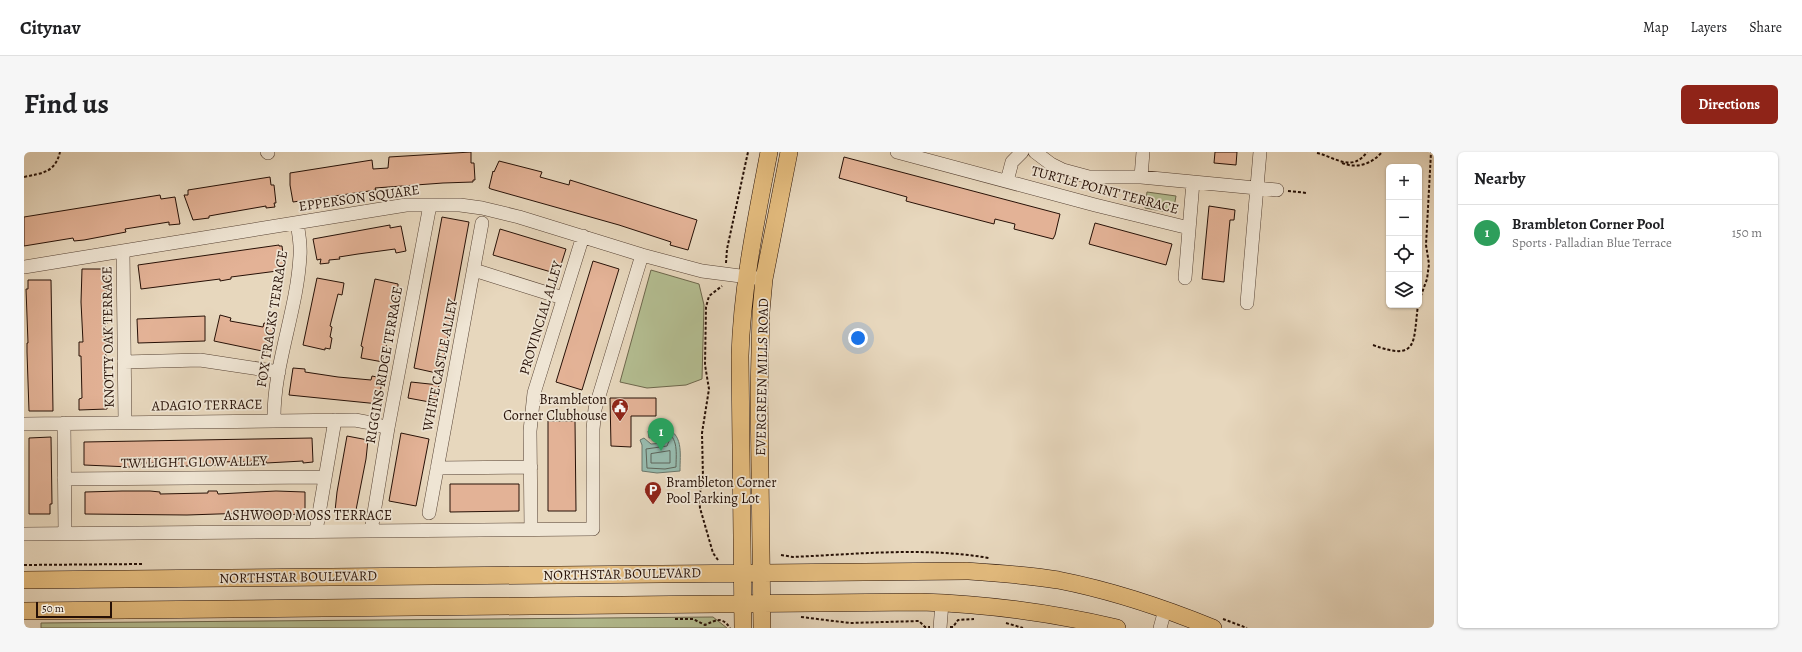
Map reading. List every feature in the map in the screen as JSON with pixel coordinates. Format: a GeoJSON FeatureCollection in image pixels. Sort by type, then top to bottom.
{"type":"FeatureCollection","features":[{"type":"Feature","properties":{"kind":"main road","name":"EVERGREEN MILLS ROAD"},"geometry":{"type":"LineString","coordinates":[[743,628],[740,356],[741,319],[746,276],[769,152]]}},
{"type":"Feature","properties":{"kind":"main road","name":"EVERGREEN MILLS ROAD"},"geometry":{"type":"LineString","coordinates":[[762,628],[759,341],[764,279],[789,152]]}},
{"type":"Feature","properties":{"kind":"main road","name":"NORTHSTAR BOULEVARD"},"geometry":{"type":"LineString","coordinates":[[24,580],[937,570],[1016,574],[1081,585],[1165,610],[1212,628]]}},
{"type":"Feature","properties":{"kind":"main road"},"geometry":{"type":"LineString","coordinates":[[24,611],[942,603],[986,606],[1054,614],[1117,628]]}},
{"type":"Feature","properties":{"kind":"street","name":"TURTLE POINT TERRACE"},"geometry":{"type":"LineString","coordinates":[[897,152],[940,158],[1007,181],[1189,228]]}},
{"type":"Feature","properties":{"kind":"street"},"geometry":{"type":"LineString","coordinates":[[1007,181],[1012,162],[1022,152]]}},
{"type":"Feature","properties":{"kind":"street"},"geometry":{"type":"LineString","coordinates":[[1035,152],[1051,164],[1077,175],[1103,178],[1141,177],[1277,190]]}},
{"type":"Feature","properties":{"kind":"street"},"geometry":{"type":"LineString","coordinates":[[1141,177],[1143,152]]}},
{"type":"Feature","properties":{"kind":"street"},"geometry":{"type":"LineString","coordinates":[[1247,303],[1260,152]]}},
{"type":"Feature","properties":{"kind":"street"},"geometry":{"type":"LineString","coordinates":[[1185,278],[1193,182]]}},
{"type":"Feature","properties":{"kind":"street","name":"EPPERSON SQUARE"},"geometry":{"type":"LineString","coordinates":[[24,267],[406,205],[430,204],[460,205],[482,208],[702,271],[764,279]]}},
{"type":"Feature","properties":{"kind":"street","name":"RIGGINS RIDGE TERRACE"},"geometry":{"type":"LineString","coordinates":[[371,531],[388,428],[430,204]]}},
{"type":"Feature","properties":{"kind":"street","name":"FOX TRACKS TERRACE"},"geometry":{"type":"LineString","coordinates":[[274,421],[275,398],[279,372],[299,268],[300,243],[297,222]]}},
{"type":"Feature","properties":{"kind":"street","name":"WHITE CASTLE ALLEY"},"geometry":{"type":"LineString","coordinates":[[429,513],[482,223]]}},
{"type":"Feature","properties":{"kind":"street","name":"PROVINCIAL ALLEY"},"geometry":{"type":"LineString","coordinates":[[531,529],[530,431],[534,392],[582,236]]}},
{"type":"Feature","properties":{"kind":"street","name":"KNOTTY OAK TERRACE"},"geometry":{"type":"LineString","coordinates":[[123,251],[125,422]]}},
{"type":"Feature","properties":{"kind":"street","name":"ASHWOOD MOSS TERRACE"},"geometry":{"type":"LineString","coordinates":[[24,534],[593,529],[593,429],[596,409],[642,255]]}},
{"type":"Feature","properties":{"kind":"street"},"geometry":{"type":"LineString","coordinates":[[474,270],[563,298]]}},
{"type":"Feature","properties":{"kind":"street"},"geometry":{"type":"LineString","coordinates":[[124,362],[200,360],[279,372]]}},
{"type":"Feature","properties":{"kind":"street"},"geometry":{"type":"LineString","coordinates":[[316,531],[335,420]]}},
{"type":"Feature","properties":{"kind":"street","name":"ADAGIO TERRACE"},"geometry":{"type":"LineString","coordinates":[[24,424],[354,420],[371,422],[388,428]]}},
{"type":"Feature","properties":{"kind":"street"},"geometry":{"type":"LineString","coordinates":[[64,423],[64,533]]}},
{"type":"Feature","properties":{"kind":"street"},"geometry":{"type":"LineString","coordinates":[[437,468],[531,467]]}},
{"type":"Feature","properties":{"kind":"street","name":"TWILIGHT GLOW ALLEY"},"geometry":{"type":"LineString","coordinates":[[64,479],[325,477]]}},
{"type":"Feature","properties":{"kind":"street"},"geometry":{"type":"LineString","coordinates":[[940,628],[942,603]]}},
{"type":"Feature","properties":{"kind":"street"},"geometry":{"type":"LineString","coordinates":[[1160,628],[1165,610]]}},
{"type":"Feature","properties":{"kind":"path"},"geometry":{"type":"LineString","coordinates":[[24,177],[48,171],[58,162],[60,152]]}},
{"type":"Feature","properties":{"kind":"path"},"geometry":{"type":"LineString","coordinates":[[719,561],[713,553],[700,508],[699,498],[703,478],[702,433],[709,389],[705,359],[706,308],[709,296],[724,284],[728,249],[748,152]]}},
{"type":"Feature","properties":{"kind":"path"},"geometry":{"type":"LineString","coordinates":[[1341,163],[1358,161],[1366,152]]}},
{"type":"Feature","properties":{"kind":"path"},"geometry":{"type":"LineString","coordinates":[[1317,153],[1350,166],[1362,165],[1373,160],[1382,152]]}},
{"type":"Feature","properties":{"kind":"path"},"geometry":{"type":"LineString","coordinates":[[1422,293],[1427,279],[1428,264],[1426,245],[1431,152]]}},
{"type":"Feature","properties":{"kind":"path"},"geometry":{"type":"LineString","coordinates":[[1277,190],[1306,193]]}},
{"type":"Feature","properties":{"kind":"path"},"geometry":{"type":"LineString","coordinates":[[1373,345],[1395,352],[1411,345],[1415,335],[1418,308]]}},
{"type":"Feature","properties":{"kind":"path"},"geometry":{"type":"LineString","coordinates":[[794,616],[850,623],[919,621],[925,627],[940,628],[953,628],[958,620],[977,619]]}},
{"type":"Feature","properties":{"kind":"path"},"geometry":{"type":"LineString","coordinates":[[999,621],[1024,628]]}},
{"type":"Feature","properties":{"kind":"shaded area"},"geometry":{"type":"Polygon","coordinates":[[[1147,192],[1176,196],[1173,213],[1145,208],[1147,192]]]}},
{"type":"Feature","properties":{"kind":"shaded area"},"geometry":{"type":"Polygon","coordinates":[[[651,270],[699,284],[704,305],[702,379],[686,385],[647,388],[620,382],[651,270]]]}},
{"type":"Feature","properties":{"kind":"shaded area"},"geometry":{"type":"Polygon","coordinates":[[[713,617],[727,628],[41,628],[41,623],[713,617]]]}},
{"type":"Feature","properties":{"kind":"water"},"geometry":{"type":"Polygon","coordinates":[[[663,427],[675,434],[678,439],[680,451],[680,471],[657,473],[642,471],[642,445],[640,440],[644,438],[651,444],[664,443],[665,441],[655,437],[649,438],[648,431],[663,427]]]}},
{"type":"Feature","properties":{"kind":"building"},"geometry":{"type":"Polygon","coordinates":[[[471,152],[471,163],[474,163],[475,180],[473,180],[473,182],[375,188],[376,190],[293,202],[290,185],[290,173],[372,160],[373,169],[388,168],[389,157],[471,152]]]}},
{"type":"Feature","properties":{"kind":"building"},"geometry":{"type":"Polygon","coordinates":[[[1215,152],[1237,152],[1236,165],[1214,163],[1215,152]]]}},
{"type":"Feature","properties":{"kind":"building"},"geometry":{"type":"Polygon","coordinates":[[[844,157],[1060,214],[1055,235],[1053,239],[1014,229],[1015,224],[995,219],[994,224],[921,205],[906,201],[907,197],[839,178],[844,157]]]}},
{"type":"Feature","properties":{"kind":"building"},"geometry":{"type":"Polygon","coordinates":[[[499,161],[542,172],[540,177],[569,185],[570,180],[697,220],[688,250],[670,245],[671,242],[619,225],[491,189],[489,188],[493,171],[494,172],[499,161]]]}},
{"type":"Feature","properties":{"kind":"building"},"geometry":{"type":"Polygon","coordinates":[[[270,177],[271,185],[274,185],[275,207],[266,208],[266,206],[193,220],[184,195],[188,195],[188,190],[270,177]]]}},
{"type":"Feature","properties":{"kind":"building"},"geometry":{"type":"Polygon","coordinates":[[[160,195],[161,199],[175,197],[180,224],[169,225],[169,222],[125,229],[126,232],[84,240],[74,241],[73,238],[24,246],[24,217],[160,195]]]}},
{"type":"Feature","properties":{"kind":"building"},"geometry":{"type":"Polygon","coordinates":[[[1209,206],[1235,210],[1234,220],[1230,220],[1224,282],[1202,279],[1209,206]]]}},
{"type":"Feature","properties":{"kind":"building"},"geometry":{"type":"Polygon","coordinates":[[[442,217],[469,222],[441,374],[414,368],[442,217]]]}},
{"type":"Feature","properties":{"kind":"building"},"geometry":{"type":"Polygon","coordinates":[[[1095,223],[1172,244],[1166,265],[1089,244],[1095,223]]]}},
{"type":"Feature","properties":{"kind":"building"},"geometry":{"type":"Polygon","coordinates":[[[390,225],[390,228],[401,226],[406,251],[396,253],[395,249],[358,254],[339,257],[340,259],[329,260],[329,263],[320,264],[321,259],[317,260],[313,239],[390,225]]]}},
{"type":"Feature","properties":{"kind":"building"},"geometry":{"type":"Polygon","coordinates":[[[500,229],[566,249],[558,274],[493,255],[500,229]]]}},
{"type":"Feature","properties":{"kind":"building"},"geometry":{"type":"Polygon","coordinates":[[[279,245],[282,246],[285,270],[231,277],[231,279],[220,281],[220,279],[141,289],[138,265],[279,245]]]}},
{"type":"Feature","properties":{"kind":"building"},"geometry":{"type":"Polygon","coordinates":[[[593,261],[619,269],[582,390],[556,382],[593,261]]]}},
{"type":"Feature","properties":{"kind":"building"},"geometry":{"type":"Polygon","coordinates":[[[82,269],[105,269],[106,272],[107,324],[105,324],[107,409],[79,410],[79,399],[82,398],[81,356],[79,356],[79,342],[83,342],[81,302],[82,269]]]}},
{"type":"Feature","properties":{"kind":"building"},"geometry":{"type":"Polygon","coordinates":[[[317,278],[344,283],[342,295],[338,294],[330,326],[332,327],[330,337],[332,338],[330,349],[325,348],[325,350],[303,345],[317,278]]]}},
{"type":"Feature","properties":{"kind":"building"},"geometry":{"type":"Polygon","coordinates":[[[375,279],[398,284],[383,362],[361,358],[363,347],[361,346],[375,279]]]}},
{"type":"Feature","properties":{"kind":"building"},"geometry":{"type":"Polygon","coordinates":[[[28,280],[51,280],[53,411],[29,411],[26,289],[28,289],[28,280]]]}},
{"type":"Feature","properties":{"kind":"building"},"geometry":{"type":"Polygon","coordinates":[[[220,315],[231,318],[230,321],[263,327],[264,323],[274,325],[269,350],[267,350],[267,352],[214,341],[220,315]]]}},
{"type":"Feature","properties":{"kind":"building"},"geometry":{"type":"Polygon","coordinates":[[[205,316],[205,341],[138,343],[137,319],[205,316]]]}},
{"type":"Feature","properties":{"kind":"building"},"geometry":{"type":"Polygon","coordinates":[[[293,368],[305,369],[305,372],[338,377],[371,380],[372,376],[382,378],[379,404],[289,395],[293,368]]]}},
{"type":"Feature","properties":{"kind":"building"},"geometry":{"type":"Polygon","coordinates":[[[411,382],[439,385],[435,403],[408,398],[411,382]]]}},
{"type":"Feature","properties":{"kind":"building","name":"Brambleton Corner Clubhouse"},"geometry":{"type":"Polygon","coordinates":[[[610,398],[656,398],[656,416],[631,416],[631,447],[611,446],[610,398]]]}},
{"type":"Feature","properties":{"kind":"building"},"geometry":{"type":"Polygon","coordinates":[[[548,421],[575,421],[576,511],[548,511],[548,421]]]}},
{"type":"Feature","properties":{"kind":"building"},"geometry":{"type":"Polygon","coordinates":[[[401,433],[429,439],[416,506],[389,501],[401,433]]]}},
{"type":"Feature","properties":{"kind":"building"},"geometry":{"type":"Polygon","coordinates":[[[347,436],[368,440],[366,459],[355,515],[335,511],[347,436]]]}},
{"type":"Feature","properties":{"kind":"building"},"geometry":{"type":"Polygon","coordinates":[[[51,437],[52,504],[50,504],[50,514],[29,514],[29,438],[51,437]]]}},
{"type":"Feature","properties":{"kind":"building"},"geometry":{"type":"Polygon","coordinates":[[[312,438],[313,462],[217,462],[217,465],[189,466],[170,466],[170,463],[140,463],[140,465],[131,465],[131,467],[84,465],[84,442],[312,438]]]}},
{"type":"Feature","properties":{"kind":"building"},"geometry":{"type":"Polygon","coordinates":[[[450,484],[519,484],[519,511],[450,512],[450,484]]]}},
{"type":"Feature","properties":{"kind":"building"},"geometry":{"type":"Polygon","coordinates":[[[150,491],[160,492],[160,494],[208,493],[208,491],[217,491],[218,494],[276,491],[305,492],[305,513],[289,515],[248,513],[187,515],[85,514],[85,492],[150,491]]]}},
{"type":"Feature","properties":{"kind":"place","name":"Brambleton Corner Clubhouse"},"geometry":{"type":"Point","coordinates":[620,422]}},
{"type":"Feature","properties":{"kind":"place","name":"Brambleton Corner Pool"},"geometry":{"type":"Point","coordinates":[661,451]}},
{"type":"Feature","properties":{"kind":"place","name":"Brambleton Corner Pool Parking Lot"},"geometry":{"type":"Point","coordinates":[653,505]}}]}
